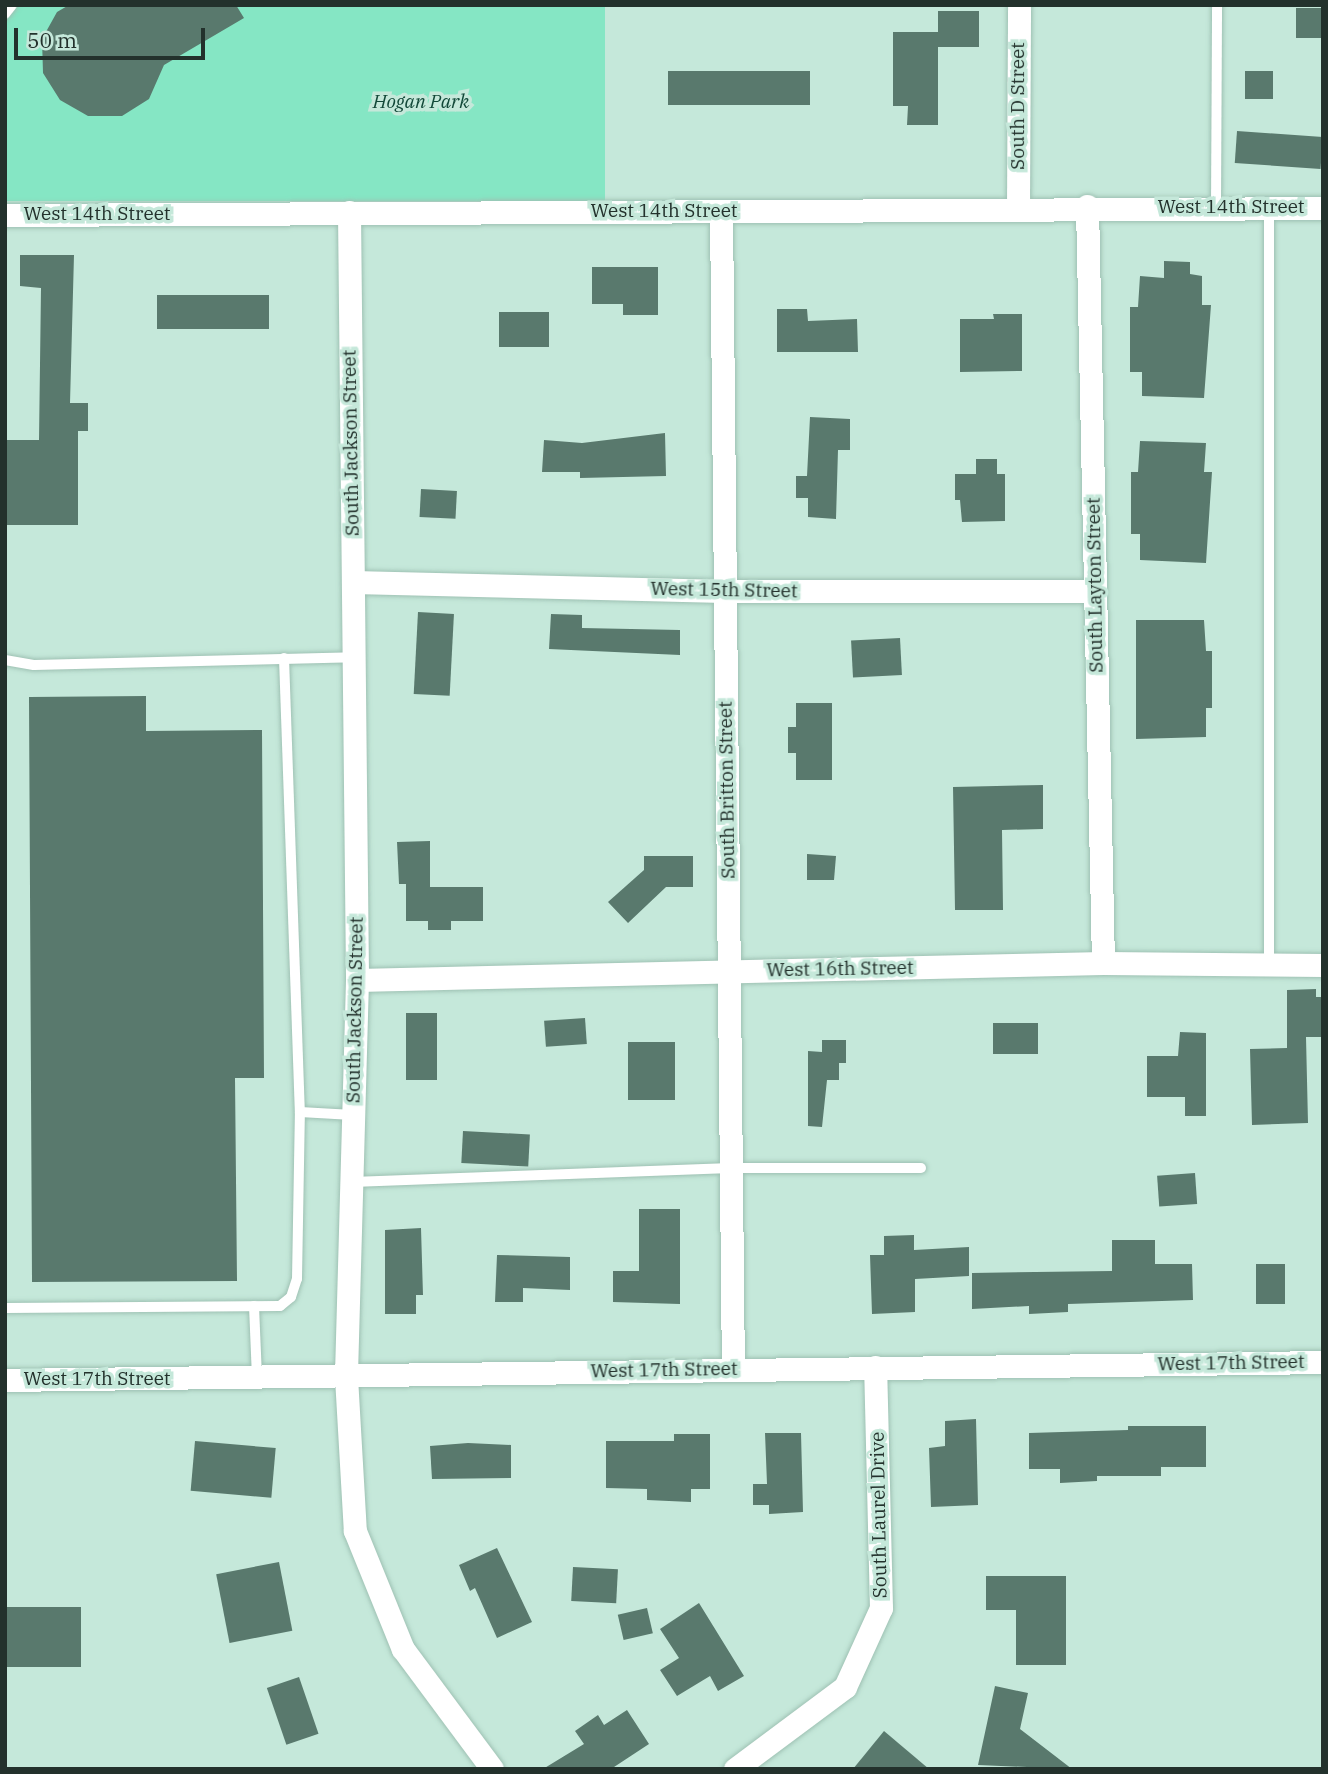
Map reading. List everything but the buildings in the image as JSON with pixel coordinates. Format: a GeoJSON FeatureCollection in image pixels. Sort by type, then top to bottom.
{"type":"FeatureCollection","features":[{"type":"Feature","properties":{"kind":"street","name":"South D Street"},"geometry":{"type":"LineString","coordinates":[[1018,207],[1019,5]]}},
{"type":"Feature","properties":{"kind":"street","name":"West 14th Street"},"geometry":{"type":"LineString","coordinates":[[5,215],[1087,206],[1323,208]]}},
{"type":"Feature","properties":{"kind":"street","name":"South Layton Street"},"geometry":{"type":"LineString","coordinates":[[1087,206],[1103,963]]}},
{"type":"Feature","properties":{"kind":"street","name":"South Britton Street"},"geometry":{"type":"LineString","coordinates":[[721,211],[733,1369]]}},
{"type":"Feature","properties":{"kind":"street","name":"South Jackson Street"},"geometry":{"type":"LineString","coordinates":[[349,212],[357,980],[346,1377],[355,1531],[403,1649],[492,1769]]}},
{"type":"Feature","properties":{"kind":"street","name":"West 15th Street"},"geometry":{"type":"LineString","coordinates":[[353,582],[724,591],[1095,591]]}},
{"type":"Feature","properties":{"kind":"street","name":"West 16th Street"},"geometry":{"type":"LineString","coordinates":[[357,980],[1103,963],[1323,965]]}},
{"type":"Feature","properties":{"kind":"street","name":"West 17th Street"},"geometry":{"type":"LineString","coordinates":[[5,1380],[1323,1362]]}},
{"type":"Feature","properties":{"kind":"street","name":"South Laurel Drive"},"geometry":{"type":"LineString","coordinates":[[734,1769],[845,1687],[881,1608],[875,1367]]}},
{"type":"Feature","properties":{"kind":"lane"},"geometry":{"type":"LineString","coordinates":[[5,14],[12,5]]}},
{"type":"Feature","properties":{"kind":"lane"},"geometry":{"type":"LineString","coordinates":[[1216,207],[1217,5]]}},
{"type":"Feature","properties":{"kind":"lane"},"geometry":{"type":"LineString","coordinates":[[1269,208],[1269,964]]}},
{"type":"Feature","properties":{"kind":"lane"},"geometry":{"type":"LineString","coordinates":[[5,660],[34,665],[354,657]]}},
{"type":"Feature","properties":{"kind":"lane"},"geometry":{"type":"LineString","coordinates":[[5,1308],[279,1306],[291,1297],[297,1279],[300,1112],[284,658]]}},
{"type":"Feature","properties":{"kind":"lane"},"geometry":{"type":"LineString","coordinates":[[300,1112],[353,1115]]}},
{"type":"Feature","properties":{"kind":"lane"},"geometry":{"type":"LineString","coordinates":[[352,1182],[731,1168],[921,1168]]}},
{"type":"Feature","properties":{"kind":"lane"},"geometry":{"type":"LineString","coordinates":[[254,1306],[257,1378]]}},
{"type":"Feature","properties":{"kind":"green space","name":"Hogan Park"},"geometry":{"type":"Polygon","coordinates":[[[5,5],[605,5],[605,201],[5,201],[5,5]]]}}]}
